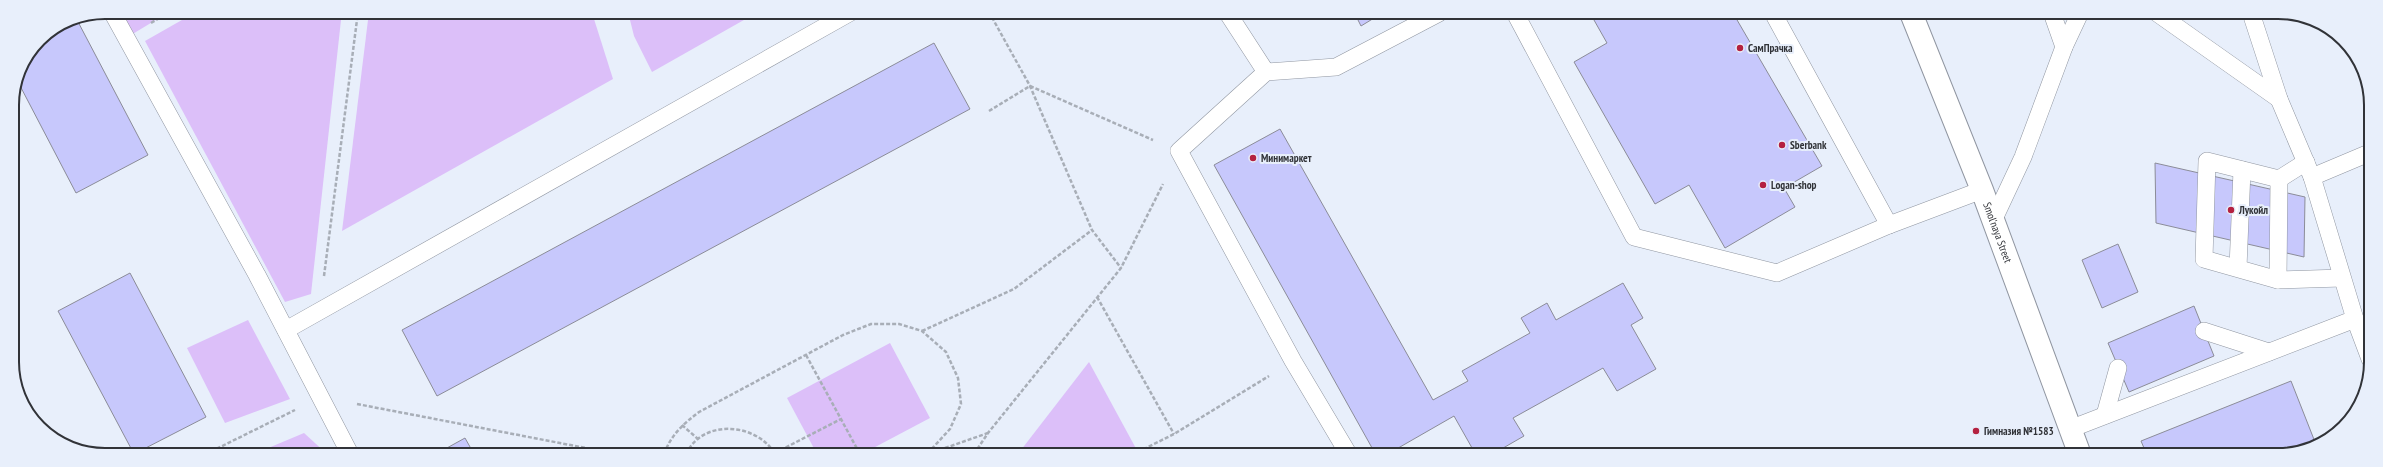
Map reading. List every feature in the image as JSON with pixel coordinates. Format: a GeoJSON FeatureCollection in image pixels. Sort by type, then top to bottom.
{"type":"FeatureCollection","features":[{"type":"Feature","properties":{"kind":"street","name":"Smol'naya Street"},"geometry":{"type":"LineString","coordinates":[[1913,19],[1982,190],[2077,448]]}},
{"type":"Feature","properties":{"kind":"lane"},"geometry":{"type":"LineString","coordinates":[[116,19],[286,330],[347,448]]}},
{"type":"Feature","properties":{"kind":"lane"},"geometry":{"type":"LineString","coordinates":[[286,330],[839,19]]}},
{"type":"Feature","properties":{"kind":"lane"},"geometry":{"type":"LineString","coordinates":[[1232,19],[1266,72]]}},
{"type":"Feature","properties":{"kind":"lane"},"geometry":{"type":"LineString","coordinates":[[1345,448],[1293,361],[1179,151],[1266,72],[1336,67],[1426,19]]}},
{"type":"Feature","properties":{"kind":"lane"},"geometry":{"type":"LineString","coordinates":[[1519,19],[1634,237],[1777,273],[1889,225],[1982,190]]}},
{"type":"Feature","properties":{"kind":"lane"},"geometry":{"type":"LineString","coordinates":[[1776,19],[1889,225]]}},
{"type":"Feature","properties":{"kind":"lane"},"geometry":{"type":"LineString","coordinates":[[2054,19],[2064,47]]}},
{"type":"Feature","properties":{"kind":"lane"},"geometry":{"type":"LineString","coordinates":[[1993,221],[2023,157],[2064,47],[2077,19]]}},
{"type":"Feature","properties":{"kind":"lane"},"geometry":{"type":"LineString","coordinates":[[2166,19],[2279,98]]}},
{"type":"Feature","properties":{"kind":"lane"},"geometry":{"type":"LineString","coordinates":[[2253,19],[2279,98],[2309,169],[2354,319],[2364,344]]}},
{"type":"Feature","properties":{"kind":"lane"},"geometry":{"type":"LineString","coordinates":[[2342,278],[2278,280],[2204,259],[2207,161],[2279,179],[2309,169],[2364,154]]}},
{"type":"Feature","properties":{"kind":"lane"},"geometry":{"type":"LineString","coordinates":[[2238,268],[2242,170]]}},
{"type":"Feature","properties":{"kind":"lane"},"geometry":{"type":"LineString","coordinates":[[2278,280],[2279,179]]}},
{"type":"Feature","properties":{"kind":"lane"},"geometry":{"type":"LineString","coordinates":[[2070,429],[2354,319]]}},
{"type":"Feature","properties":{"kind":"lane"},"geometry":{"type":"LineString","coordinates":[[2204,331],[2269,352]]}},
{"type":"Feature","properties":{"kind":"lane"},"geometry":{"type":"LineString","coordinates":[[2105,415],[2118,368]]}},
{"type":"Feature","properties":{"kind":"path"},"geometry":{"type":"LineString","coordinates":[[320,311],[357,19]]}},
{"type":"Feature","properties":{"kind":"path"},"geometry":{"type":"LineString","coordinates":[[993,19],[1030,86],[1092,230],[1121,268]]}},
{"type":"Feature","properties":{"kind":"path"},"geometry":{"type":"LineString","coordinates":[[989,112],[1030,86]]}},
{"type":"Feature","properties":{"kind":"path"},"geometry":{"type":"LineString","coordinates":[[1030,86],[1156,141]]}},
{"type":"Feature","properties":{"kind":"path"},"geometry":{"type":"LineString","coordinates":[[978,448],[988,433],[1121,268],[1160,189]]}},
{"type":"Feature","properties":{"kind":"path"},"geometry":{"type":"LineString","coordinates":[[922,331],[1014,289],[1092,230]]}},
{"type":"Feature","properties":{"kind":"path"},"geometry":{"type":"LineString","coordinates":[[1097,297],[1174,434]]}},
{"type":"Feature","properties":{"kind":"path"},"geometry":{"type":"LineString","coordinates":[[666,448],[669,442],[682,425],[699,412],[843,335],[871,324],[899,324],[922,331],[946,352],[958,378],[961,404],[950,429],[933,448]]}},
{"type":"Feature","properties":{"kind":"path"},"geometry":{"type":"LineString","coordinates":[[806,355],[857,448]]}},
{"type":"Feature","properties":{"kind":"path"},"geometry":{"type":"LineString","coordinates":[[1146,448],[1174,434],[1250,386]]}},
{"type":"Feature","properties":{"kind":"path"},"geometry":{"type":"LineString","coordinates":[[218,448],[321,397],[586,448]]}},
{"type":"Feature","properties":{"kind":"path"},"geometry":{"type":"LineString","coordinates":[[786,448],[841,419]]}},
{"type":"Feature","properties":{"kind":"path"},"geometry":{"type":"LineString","coordinates":[[682,425],[698,439]]}},
{"type":"Feature","properties":{"kind":"path"},"geometry":{"type":"LineString","coordinates":[[691,448],[698,439],[717,429],[739,429],[760,436],[770,448]]}},
{"type":"Feature","properties":{"kind":"path"},"geometry":{"type":"LineString","coordinates":[[945,448],[988,433]]}},
{"type":"Feature","properties":{"kind":"shaded area"},"geometry":{"type":"Polygon","coordinates":[[[116,19],[157,19],[126,38],[116,19]]]}},
{"type":"Feature","properties":{"kind":"shaded area"},"geometry":{"type":"Polygon","coordinates":[[[184,19],[341,20],[311,294],[285,302],[145,41],[184,19]]]}},
{"type":"Feature","properties":{"kind":"shaded area"},"geometry":{"type":"Polygon","coordinates":[[[594,19],[613,79],[342,231],[368,20],[594,19]]]}},
{"type":"Feature","properties":{"kind":"shaded area"},"geometry":{"type":"Polygon","coordinates":[[[630,19],[746,19],[652,72],[634,36],[630,19]]]}},
{"type":"Feature","properties":{"kind":"shaded area"},"geometry":{"type":"Polygon","coordinates":[[[248,320],[290,399],[225,423],[187,348],[248,320]]]}},
{"type":"Feature","properties":{"kind":"shaded area"},"geometry":{"type":"Polygon","coordinates":[[[890,343],[930,418],[873,448],[814,448],[787,398],[890,343]]]}},
{"type":"Feature","properties":{"kind":"shaded area"},"geometry":{"type":"Polygon","coordinates":[[[1089,362],[1136,448],[1023,448],[1089,362]]]}},
{"type":"Feature","properties":{"kind":"shaded area"},"geometry":{"type":"Polygon","coordinates":[[[304,433],[320,448],[268,448],[304,433]]]}},
{"type":"Feature","properties":{"kind":"building"},"geometry":{"type":"Polygon","coordinates":[[[1358,19],[1372,19],[1361,26],[1358,19]]]}},
{"type":"Feature","properties":{"kind":"building"},"geometry":{"type":"Polygon","coordinates":[[[1593,19],[1736,19],[1822,166],[1784,188],[1795,207],[1725,248],[1689,185],[1655,204],[1574,62],[1607,43],[1593,19]]]}},
{"type":"Feature","properties":{"kind":"building"},"geometry":{"type":"Polygon","coordinates":[[[79,23],[148,155],[76,193],[21,88],[30,62],[40,48],[57,33],[79,23]]]}},
{"type":"Feature","properties":{"kind":"building"},"geometry":{"type":"Polygon","coordinates":[[[934,43],[970,109],[437,396],[402,330],[934,43]]]}},
{"type":"Feature","properties":{"kind":"building"},"geometry":{"type":"Polygon","coordinates":[[[1280,129],[1433,400],[1468,381],[1462,371],[1530,333],[1521,318],[1547,303],[1556,320],[1623,283],[1643,318],[1631,325],[1656,369],[1617,391],[1603,368],[1513,418],[1524,436],[1503,448],[1472,448],[1454,416],[1398,448],[1372,448],[1214,165],[1280,129]]]}},
{"type":"Feature","properties":{"kind":"building","name":"Лукойл"},"geometry":{"type":"Polygon","coordinates":[[[2155,163],[2305,197],[2304,257],[2156,223],[2155,163]]]}},
{"type":"Feature","properties":{"kind":"building"},"geometry":{"type":"Polygon","coordinates":[[[2118,244],[2138,292],[2102,308],[2082,260],[2118,244]]]}},
{"type":"Feature","properties":{"kind":"building"},"geometry":{"type":"Polygon","coordinates":[[[130,273],[206,417],[146,448],[131,448],[58,311],[130,273]]]}},
{"type":"Feature","properties":{"kind":"building"},"geometry":{"type":"Polygon","coordinates":[[[2194,306],[2214,356],[2129,392],[2108,343],[2194,306]]]}},
{"type":"Feature","properties":{"kind":"building"},"geometry":{"type":"Polygon","coordinates":[[[2291,381],[2314,440],[2300,445],[2278,448],[2144,448],[2141,441],[2291,381]]]}},
{"type":"Feature","properties":{"kind":"building"},"geometry":{"type":"Polygon","coordinates":[[[465,438],[471,448],[447,448],[465,438]]]}},
{"type":"Feature","properties":{"kind":"place","name":"СамПрачка"},"geometry":{"type":"Point","coordinates":[1740,48]}},
{"type":"Feature","properties":{"kind":"place","name":"Sberbank"},"geometry":{"type":"Point","coordinates":[1782,145]}},
{"type":"Feature","properties":{"kind":"place","name":"Минимаркет"},"geometry":{"type":"Point","coordinates":[1253,158]}},
{"type":"Feature","properties":{"kind":"place","name":"Logan-shop"},"geometry":{"type":"Point","coordinates":[1763,185]}},
{"type":"Feature","properties":{"kind":"place","name":"Лукойл"},"geometry":{"type":"Point","coordinates":[2231,210]}},
{"type":"Feature","properties":{"kind":"place","name":"Гимназия №1583"},"geometry":{"type":"Point","coordinates":[1976,431]}}]}
